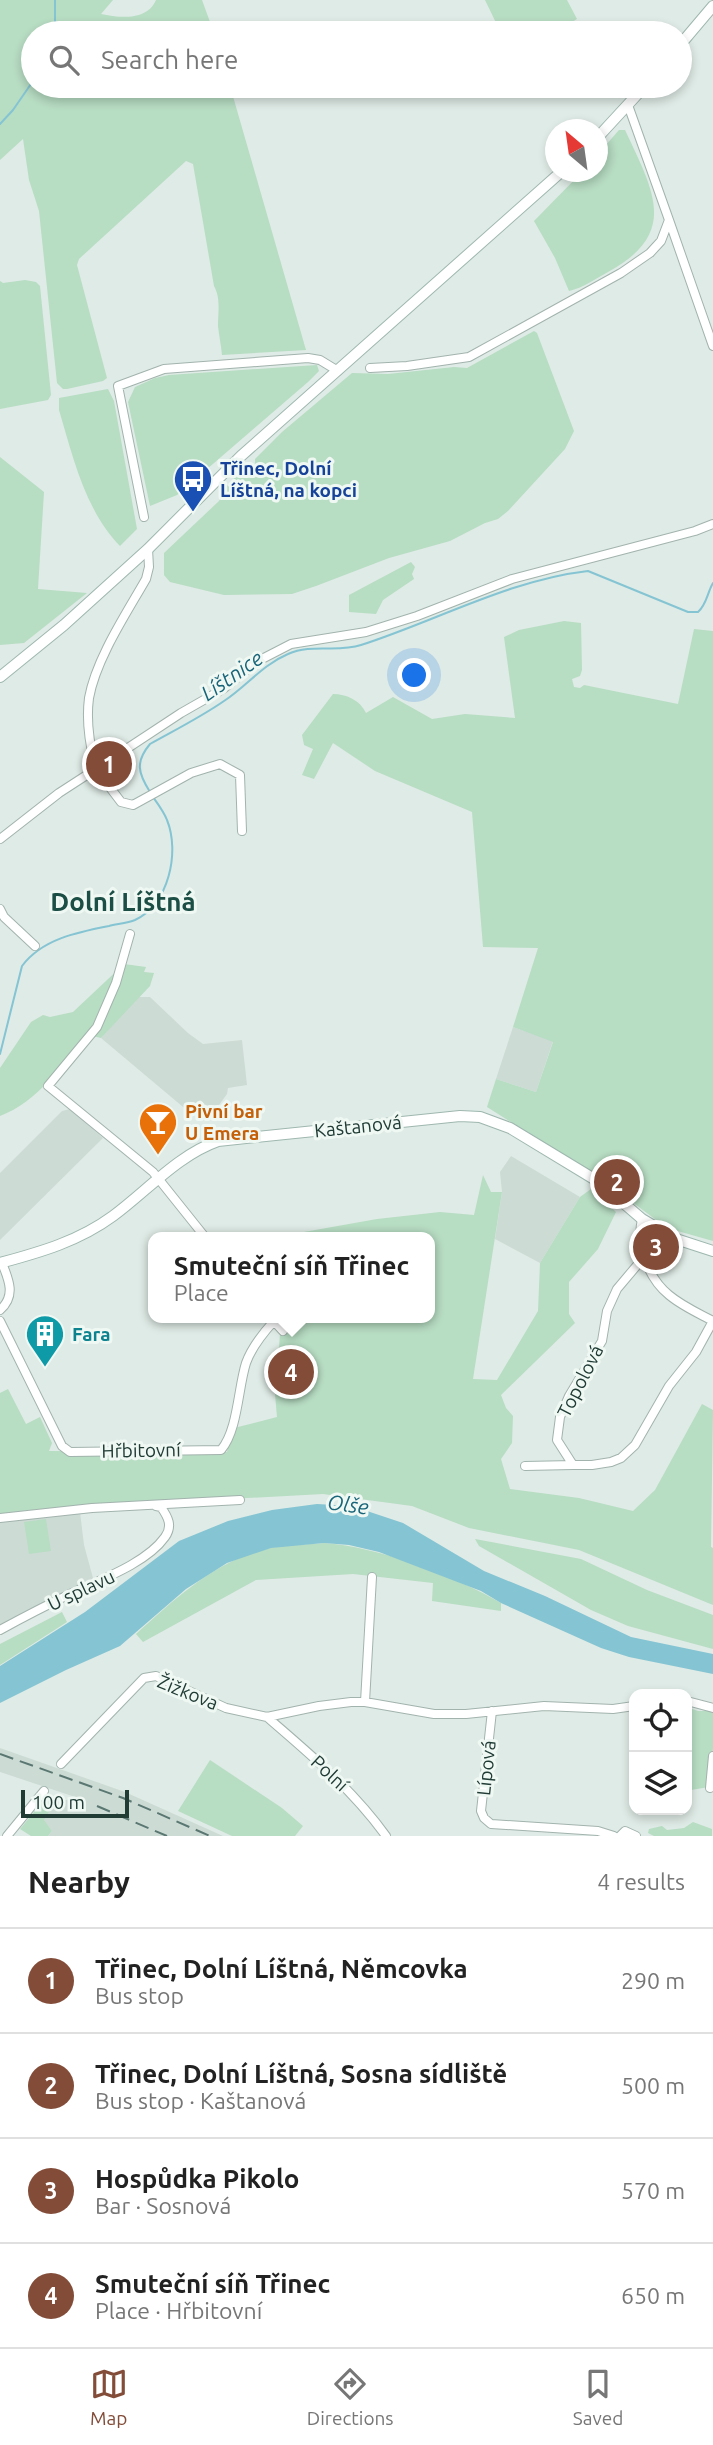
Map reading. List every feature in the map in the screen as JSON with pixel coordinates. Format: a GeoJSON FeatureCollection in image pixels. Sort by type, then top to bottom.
{"type":"FeatureCollection","features":[{"type":"Feature","properties":{"kind":"street"},"geometry":{"type":"LineString","coordinates":[[692,31],[713,6]]}},
{"type":"Feature","properties":{"kind":"street"},"geometry":{"type":"LineString","coordinates":[[608,126],[635,98]]}},
{"type":"Feature","properties":{"kind":"street"},"geometry":{"type":"LineString","coordinates":[[628,106],[713,346]]}},
{"type":"Feature","properties":{"kind":"street"},"geometry":{"type":"LineString","coordinates":[[0,677],[64,625],[148,549],[241,456],[550,182]]}},
{"type":"Feature","properties":{"kind":"street"},"geometry":{"type":"LineString","coordinates":[[370,368],[470,357],[621,273],[656,247],[669,220]]}},
{"type":"Feature","properties":{"kind":"street"},"geometry":{"type":"LineString","coordinates":[[144,517],[118,386],[164,369],[308,358],[320,360],[338,371]]}},
{"type":"Feature","properties":{"kind":"street"},"geometry":{"type":"LineString","coordinates":[[0,839],[59,793],[181,713],[223,689],[258,662],[291,644],[366,632],[417,616],[512,579],[713,524]]}},
{"type":"Feature","properties":{"kind":"street"},"geometry":{"type":"LineString","coordinates":[[148,549],[149,567],[145,579],[104,658],[89,699],[90,744],[96,769],[121,802],[133,806],[191,773],[220,764],[240,775],[242,831]]}},
{"type":"Feature","properties":{"kind":"street"},"geometry":{"type":"LineString","coordinates":[[0,909],[4,917],[35,946]]}},
{"type":"Feature","properties":{"kind":"street"},"geometry":{"type":"LineString","coordinates":[[130,934],[116,983],[97,1027],[48,1086],[153,1172],[201,1232]]}},
{"type":"Feature","properties":{"kind":"street","name":"Kaštanová"},"geometry":{"type":"LineString","coordinates":[[1,1263],[84,1235],[115,1215],[199,1149],[218,1141],[429,1119],[480,1117],[499,1122],[552,1152],[599,1182],[642,1219],[676,1239],[713,1251]]}},
{"type":"Feature","properties":{"kind":"street"},"geometry":{"type":"LineString","coordinates":[[525,1466],[592,1465],[621,1458],[635,1446],[668,1386],[696,1352],[713,1321],[668,1295],[657,1282],[644,1257],[642,1219]]}},
{"type":"Feature","properties":{"kind":"street","name":"Topolová"},"geometry":{"type":"LineString","coordinates":[[573,1465],[558,1440],[559,1417],[602,1341],[607,1311],[617,1289],[644,1257]]}},
{"type":"Feature","properties":{"kind":"street"},"geometry":{"type":"LineString","coordinates":[[0,1310],[7,1304],[10,1296],[9,1282],[1,1263]]}},
{"type":"Feature","properties":{"kind":"street","name":"Hřbitovní"},"geometry":{"type":"LineString","coordinates":[[0,1321],[62,1446],[70,1452],[221,1450],[226,1444],[232,1424],[247,1360],[270,1323]]}},
{"type":"Feature","properties":{"kind":"street"},"geometry":{"type":"LineString","coordinates":[[276,1323],[282,1331]]}},
{"type":"Feature","properties":{"kind":"street"},"geometry":{"type":"LineString","coordinates":[[0,1518],[65,1510],[240,1500]]}},
{"type":"Feature","properties":{"kind":"street","name":"U splavu"},"geometry":{"type":"LineString","coordinates":[[0,1630],[69,1594],[115,1575],[159,1544],[169,1529],[169,1521],[161,1507],[153,1505]]}},
{"type":"Feature","properties":{"kind":"street"},"geometry":{"type":"LineString","coordinates":[[365,1702],[372,1577]]}},
{"type":"Feature","properties":{"kind":"street","name":"Žižkova"},"geometry":{"type":"LineString","coordinates":[[61,1764],[144,1678],[156,1676],[226,1708],[267,1717]]}},
{"type":"Feature","properties":{"kind":"street","name":"Lípová"},"geometry":{"type":"LineString","coordinates":[[267,1717],[318,1706],[365,1702],[434,1714],[544,1706],[613,1709],[629,1707]]}},
{"type":"Feature","properties":{"kind":"street"},"geometry":{"type":"LineString","coordinates":[[692,1702],[713,1708]]}},
{"type":"Feature","properties":{"kind":"street","name":"Lípová"},"geometry":{"type":"LineString","coordinates":[[492,1711],[481,1811],[484,1818],[491,1824],[598,1831],[614,1836]]}},
{"type":"Feature","properties":{"kind":"street","name":"Polní"},"geometry":{"type":"LineString","coordinates":[[267,1717],[341,1782],[386,1836]]}},
{"type":"Feature","properties":{"kind":"street"},"geometry":{"type":"LineString","coordinates":[[710,1788],[713,1756]]}},
{"type":"Feature","properties":{"kind":"street"},"geometry":{"type":"LineString","coordinates":[[7,1836],[44,1791]]}},
{"type":"Feature","properties":{"kind":"street"},"geometry":{"type":"LineString","coordinates":[[620,1836],[625,1831],[636,1836]]}},
{"type":"Feature","properties":{"kind":"shaded area"},"geometry":{"type":"Polygon","coordinates":[[[137,997],[150,997],[203,1044],[242,1040],[247,1085],[228,1088],[227,1094],[214,1112],[200,1100],[189,1112],[101,1038],[137,997]]]}},
{"type":"Feature","properties":{"kind":"shaded area"},"geometry":{"type":"Polygon","coordinates":[[[513,1027],[553,1041],[536,1092],[496,1079],[513,1027]]]}},
{"type":"Feature","properties":{"kind":"shaded area"},"geometry":{"type":"Polygon","coordinates":[[[70,1109],[103,1138],[0,1240],[0,1173],[62,1111],[70,1109]]]}},
{"type":"Feature","properties":{"kind":"shaded area"},"geometry":{"type":"Polygon","coordinates":[[[511,1156],[580,1197],[540,1263],[495,1239],[502,1192],[500,1172],[511,1156]]]}},
{"type":"Feature","properties":{"kind":"shaded area"},"geometry":{"type":"Polygon","coordinates":[[[80,1512],[84,1545],[93,1578],[0,1627],[0,1522],[80,1512]]]}},
{"type":"Feature","properties":{"kind":"shaded area"},"geometry":{"type":"Polygon","coordinates":[[[0,1748],[125,1792],[223,1836],[48,1836],[52,1831],[43,1820],[55,1802],[78,1798],[0,1772],[0,1748]]]}},
{"type":"Feature","properties":{"kind":"green space"},"geometry":{"type":"Polygon","coordinates":[[[0,0],[113,0],[101,14],[124,17],[146,12],[156,0],[202,0],[210,21],[21,21],[21,98],[233,98],[306,350],[222,355],[218,296],[193,164],[186,161],[79,259],[77,265],[107,378],[63,389],[57,383],[39,211],[29,180],[23,139],[0,160],[0,0]]]}},
{"type":"Feature","properties":{"kind":"green space"},"geometry":{"type":"Polygon","coordinates":[[[485,0],[567,0],[577,19],[574,21],[495,21],[485,0]]]}},
{"type":"Feature","properties":{"kind":"green space"},"geometry":{"type":"Polygon","coordinates":[[[619,130],[625,130],[651,191],[654,209],[652,226],[645,242],[631,257],[589,283],[569,291],[555,258],[534,221],[572,182],[608,182],[608,143],[619,130]]]}},
{"type":"Feature","properties":{"kind":"green space"},"geometry":{"type":"Polygon","coordinates":[[[25,280],[36,282],[40,286],[51,395],[48,400],[0,409],[0,281],[3,283],[25,280]]]}},
{"type":"Feature","properties":{"kind":"green space"},"geometry":{"type":"Polygon","coordinates":[[[534,331],[574,431],[565,449],[498,519],[450,541],[389,558],[292,594],[224,595],[170,582],[164,575],[164,553],[219,501],[226,487],[240,472],[255,464],[255,459],[282,432],[352,373],[388,374],[467,368],[534,331]]]}},
{"type":"Feature","properties":{"kind":"green space"},"geometry":{"type":"Polygon","coordinates":[[[317,365],[319,371],[308,382],[177,495],[150,506],[128,402],[135,387],[169,375],[317,365]]]}},
{"type":"Feature","properties":{"kind":"green space"},"geometry":{"type":"Polygon","coordinates":[[[108,389],[114,401],[137,529],[120,546],[108,532],[89,500],[59,410],[59,398],[108,389]]]}},
{"type":"Feature","properties":{"kind":"green space"},"geometry":{"type":"Polygon","coordinates":[[[0,457],[44,492],[38,589],[87,593],[24,643],[0,645],[0,457]]]}},
{"type":"Feature","properties":{"kind":"green space"},"geometry":{"type":"Polygon","coordinates":[[[411,562],[415,567],[412,574],[414,579],[383,600],[376,614],[349,612],[349,595],[411,562]]]}},
{"type":"Feature","properties":{"kind":"green space"},"geometry":{"type":"Polygon","coordinates":[[[564,621],[581,623],[582,670],[580,676],[572,679],[574,687],[580,688],[584,685],[678,704],[694,629],[713,631],[713,1241],[667,1228],[601,1179],[487,1107],[496,1079],[536,1092],[553,1042],[513,1027],[538,948],[483,947],[472,812],[375,771],[333,743],[314,779],[302,775],[313,749],[304,745],[302,735],[333,694],[352,699],[366,713],[393,697],[432,719],[465,714],[515,718],[504,637],[519,630],[564,621]]]}},
{"type":"Feature","properties":{"kind":"green space"},"geometry":{"type":"Polygon","coordinates":[[[124,964],[146,967],[144,972],[154,973],[150,986],[101,1038],[88,1035],[38,1092],[14,1110],[0,1116],[0,1068],[31,1022],[43,1015],[50,1017],[73,1012],[124,964]]]}},
{"type":"Feature","properties":{"kind":"green space"},"geometry":{"type":"Polygon","coordinates":[[[483,1175],[491,1192],[502,1192],[473,1379],[497,1380],[538,1311],[540,1263],[580,1197],[591,1189],[616,1212],[598,1249],[569,1282],[569,1314],[575,1323],[501,1395],[506,1408],[513,1416],[512,1443],[501,1459],[510,1489],[579,1498],[633,1511],[655,1490],[702,1404],[713,1410],[713,1605],[579,1550],[469,1528],[412,1506],[323,1494],[40,1509],[0,1514],[0,1393],[8,1389],[26,1424],[40,1417],[52,1443],[49,1451],[227,1452],[232,1426],[238,1427],[277,1417],[275,1361],[278,1360],[280,1334],[285,1323],[435,1323],[435,1232],[304,1232],[377,1219],[440,1212],[474,1215],[483,1175]]]}},
{"type":"Feature","properties":{"kind":"green space"},"geometry":{"type":"Polygon","coordinates":[[[46,1519],[51,1551],[29,1554],[24,1522],[46,1519]]]}},
{"type":"Feature","properties":{"kind":"green space"},"geometry":{"type":"Polygon","coordinates":[[[475,1539],[581,1559],[647,1590],[713,1615],[713,1649],[628,1626],[591,1610],[479,1546],[475,1539]]]}},
{"type":"Feature","properties":{"kind":"green space"},"geometry":{"type":"Polygon","coordinates":[[[324,1543],[368,1550],[415,1564],[461,1582],[501,1603],[501,1611],[432,1601],[433,1583],[353,1574],[256,1580],[143,1642],[136,1634],[198,1582],[232,1561],[270,1548],[324,1543]]]}},
{"type":"Feature","properties":{"kind":"green space"},"geometry":{"type":"Polygon","coordinates":[[[62,1612],[67,1622],[0,1665],[0,1644],[62,1612]]]}},
{"type":"Feature","properties":{"kind":"green space"},"geometry":{"type":"Polygon","coordinates":[[[692,1709],[713,1711],[709,1787],[692,1790],[692,1709]]]}},
{"type":"Feature","properties":{"kind":"green space"},"geometry":{"type":"Polygon","coordinates":[[[210,1760],[282,1808],[303,1826],[295,1836],[232,1836],[178,1811],[210,1760]]]}},
{"type":"Feature","properties":{"kind":"green space"},"geometry":{"type":"Polygon","coordinates":[[[50,1799],[55,1802],[44,1820],[52,1831],[48,1836],[31,1836],[20,1829],[43,1801],[50,1799]]]}},
{"type":"Feature","properties":{"kind":"green space"},"geometry":{"type":"Polygon","coordinates":[[[693,1822],[712,1829],[712,1836],[654,1836],[648,1833],[649,1829],[662,1826],[667,1830],[684,1828],[693,1822]]]}},
{"type":"Feature","properties":{"kind":"water"},"geometry":{"type":"Polygon","coordinates":[[[317,1504],[352,1506],[403,1523],[484,1571],[545,1596],[631,1637],[713,1654],[713,1674],[629,1657],[601,1648],[501,1603],[481,1591],[379,1552],[324,1543],[271,1548],[227,1563],[186,1589],[120,1646],[0,1703],[0,1666],[85,1612],[179,1541],[228,1521],[272,1510],[317,1504]]]}},
{"type":"Feature","properties":{"kind":"waterway"},"geometry":{"type":"LineString","coordinates":[[55,0],[55,21]]}},
{"type":"Feature","properties":{"kind":"waterway"},"geometry":{"type":"LineString","coordinates":[[0,124],[21,98]]}},
{"type":"Feature","properties":{"kind":"waterway","name":"Líštnice"},"geometry":{"type":"LineString","coordinates":[[150,792],[140,768],[142,756],[150,744],[215,707],[270,664],[288,654],[306,649],[361,645],[501,592],[588,571],[688,612],[698,612],[701,609],[713,583]]}},
{"type":"Feature","properties":{"kind":"waterway","name":"Líštnice"},"geometry":{"type":"LineString","coordinates":[[0,1054],[22,966],[30,957],[61,938],[135,920],[156,902],[169,876],[172,847],[167,820],[153,797]]}},
{"type":"Feature","properties":{"kind":"railway"},"geometry":{"type":"LineString","coordinates":[[0,1754],[123,1798],[210,1836]]}},
{"type":"Feature","properties":{"kind":"railway"},"geometry":{"type":"LineString","coordinates":[[97,1806],[167,1836]]}},
{"type":"Feature","properties":{"kind":"place","name":"Třinec, Dolní Líštná, na kopci"},"geometry":{"type":"Point","coordinates":[193,513]}},
{"type":"Feature","properties":{"kind":"place","name":"Třinec, Dolní Líštná, Němcovka"},"geometry":{"type":"Point","coordinates":[109,764]}},
{"type":"Feature","properties":{"kind":"place","name":"Pivní bar U Emera"},"geometry":{"type":"Point","coordinates":[158,1156]}},
{"type":"Feature","properties":{"kind":"place","name":"Třinec, Dolní Líštná, Sosna sídliště"},"geometry":{"type":"Point","coordinates":[617,1182]}},
{"type":"Feature","properties":{"kind":"place","name":"Hospůdka Pikolo"},"geometry":{"type":"Point","coordinates":[656,1247]}},
{"type":"Feature","properties":{"kind":"place","name":"Fara"},"geometry":{"type":"Point","coordinates":[45,1368]}},
{"type":"Feature","properties":{"kind":"place","name":"Smuteční síň Třinec"},"geometry":{"type":"Point","coordinates":[291,1372]}},
{"type":"Feature","properties":{"kind":"district","name":"Dolní Líštná"},"geometry":{"type":"Point","coordinates":[123,902]}},
{"type":"Feature","properties":{"kind":"water label","name":"Olše"},"geometry":{"type":"Point","coordinates":[348,1505]}}]}
